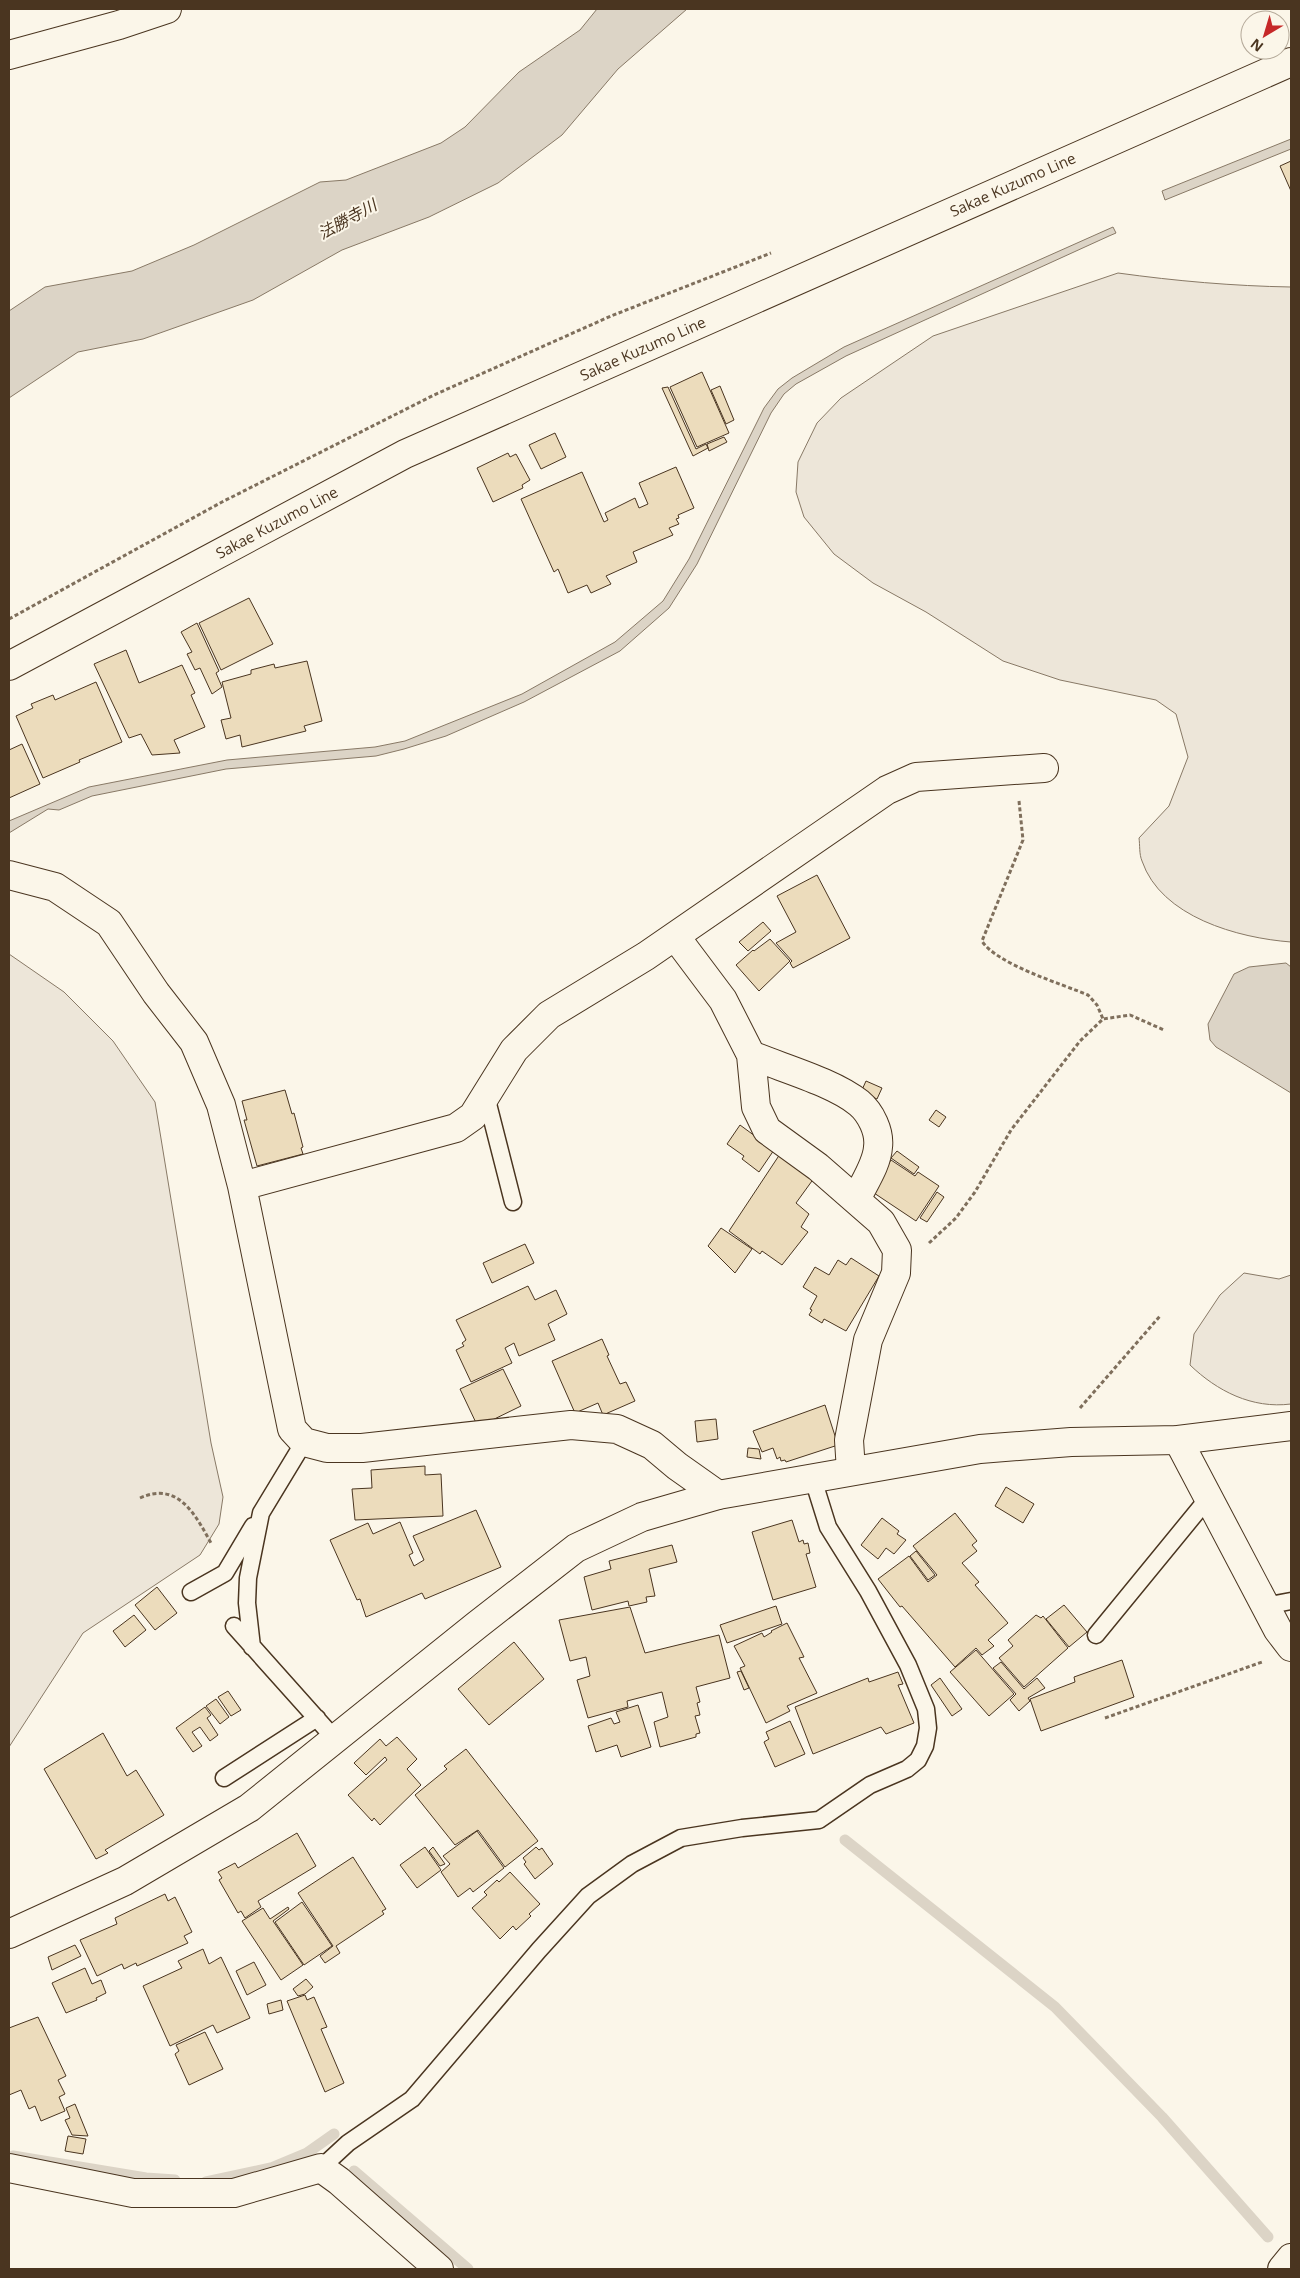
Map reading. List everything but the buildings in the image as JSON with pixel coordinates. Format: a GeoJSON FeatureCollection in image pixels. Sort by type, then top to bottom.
{"type":"FeatureCollection","features":[{"type":"Feature","properties":{"kind":"street"},"geometry":{"type":"LineString","coordinates":[[9,55],[119,26],[167,9]]}},
{"type":"Feature","properties":{"kind":"street","name":"Sakae Kuzumo Line"},"geometry":{"type":"LineString","coordinates":[[9,666],[405,454],[1291,62]]}},
{"type":"Feature","properties":{"kind":"street"},"geometry":{"type":"LineString","coordinates":[[242,1186],[456,1128],[473,1116],[514,1050],[549,1015],[674,936],[887,790],[916,777],[1044,768]]}},
{"type":"Feature","properties":{"kind":"street"},"geometry":{"type":"LineString","coordinates":[[9,875],[55,887],[109,923],[156,993],[194,1042],[221,1105],[242,1186],[292,1428],[304,1442],[328,1448],[362,1448],[571,1426],[617,1429],[652,1445],[677,1466],[718,1495]]}},
{"type":"Feature","properties":{"kind":"street"},"geometry":{"type":"LineString","coordinates":[[674,936],[723,1000],[750,1055],[756,1107],[766,1130],[818,1167],[856,1200],[880,1222],[897,1250],[896,1273],[868,1340],[849,1440],[851,1472]]}},
{"type":"Feature","properties":{"kind":"street"},"geometry":{"type":"LineString","coordinates":[[750,1055],[830,1086],[859,1103],[871,1117],[878,1135],[878,1148],[874,1163],[856,1200]]}},
{"type":"Feature","properties":{"kind":"street"},"geometry":{"type":"LineString","coordinates":[[9,1934],[125,1881],[249,1808],[576,1548],[642,1517],[718,1495],[980,1449],[1049,1444],[1178,1440],[1291,1426]]}},
{"type":"Feature","properties":{"kind":"street"},"geometry":{"type":"LineString","coordinates":[[1178,1440],[1278,1630],[1291,1647]]}},
{"type":"Feature","properties":{"kind":"street"},"geometry":{"type":"LineString","coordinates":[[9,2168],[133,2193],[234,2193],[321,2168],[339,2181],[439,2269]]}},
{"type":"Feature","properties":{"kind":"street"},"geometry":{"type":"LineString","coordinates":[[1282,2269],[1291,2258]]}},
{"type":"Feature","properties":{"kind":"lane"},"geometry":{"type":"LineString","coordinates":[[486,1096],[513,1202]]}},
{"type":"Feature","properties":{"kind":"lane"},"geometry":{"type":"LineString","coordinates":[[191,1592],[226,1570],[304,1442]]}},
{"type":"Feature","properties":{"kind":"lane"},"geometry":{"type":"LineString","coordinates":[[321,2168],[348,2142],[412,2099],[539,1950],[588,1896],[632,1864],[681,1838],[742,1828],[819,1820],[870,1785],[906,1769],[918,1760],[925,1746],[928,1728],[926,1709],[899,1648],[868,1591],[828,1527],[813,1478]]}},
{"type":"Feature","properties":{"kind":"lane"},"geometry":{"type":"LineString","coordinates":[[1096,1635],[1208,1496]]}},
{"type":"Feature","properties":{"kind":"lane"},"geometry":{"type":"LineString","coordinates":[[252,1647],[247,1603],[248,1572],[261,1512]]}},
{"type":"Feature","properties":{"kind":"lane"},"geometry":{"type":"LineString","coordinates":[[226,1570],[248,1572]]}},
{"type":"Feature","properties":{"kind":"lane"},"geometry":{"type":"LineString","coordinates":[[1265,1606],[1291,1601]]}},
{"type":"Feature","properties":{"kind":"lane"},"geometry":{"type":"LineString","coordinates":[[234,1626],[335,1739]]}},
{"type":"Feature","properties":{"kind":"lane"},"geometry":{"type":"LineString","coordinates":[[224,1778],[317,1718]]}},
{"type":"Feature","properties":{"kind":"path"},"geometry":{"type":"LineString","coordinates":[[1010,771],[1022,810],[1023,840],[982,941],[988,949],[1002,959],[1088,996],[1097,1005],[1104,1019]]}},
{"type":"Feature","properties":{"kind":"path"},"geometry":{"type":"LineString","coordinates":[[896,1273],[904,1270],[956,1218],[976,1192],[1011,1130],[1080,1041],[1104,1019],[1130,1015],[1164,1030]]}},
{"type":"Feature","properties":{"kind":"path"},"geometry":{"type":"LineString","coordinates":[[1049,1444],[1160,1316]]}},
{"type":"Feature","properties":{"kind":"path"},"geometry":{"type":"LineString","coordinates":[[140,1498],[152,1493],[165,1493],[183,1501],[197,1517],[226,1570]]}},
{"type":"Feature","properties":{"kind":"path"},"geometry":{"type":"LineString","coordinates":[[1105,1718],[1263,1662]]}},
{"type":"Feature","properties":{"kind":"shaded area"},"geometry":{"type":"Polygon","coordinates":[[[1118,273],[1204,283],[1291,287],[1291,942],[1248,936],[1204,921],[1166,897],[1152,880],[1141,858],[1139,838],[1169,806],[1188,757],[1176,714],[1156,700],[1060,680],[1003,661],[926,612],[873,583],[834,554],[804,517],[796,492],[798,462],[817,423],[841,398],[933,336],[1118,273]]]}},
{"type":"Feature","properties":{"kind":"shaded area"},"geometry":{"type":"Polygon","coordinates":[[[9,954],[64,992],[113,1041],[155,1102],[211,1443],[223,1497],[219,1524],[200,1555],[83,1633],[9,1747],[9,954]]]}},
{"type":"Feature","properties":{"kind":"shaded area"},"geometry":{"type":"Polygon","coordinates":[[[1244,1273],[1279,1279],[1291,1275],[1291,1404],[1263,1404],[1236,1396],[1212,1383],[1190,1365],[1194,1334],[1220,1295],[1244,1273]]]}},
{"type":"Feature","properties":{"kind":"water","name":"法勝寺川"},"geometry":{"type":"Polygon","coordinates":[[[597,9],[687,9],[618,69],[562,135],[498,183],[429,217],[342,250],[253,300],[143,339],[78,352],[9,398],[9,311],[45,287],[132,271],[194,245],[320,182],[346,180],[441,143],[465,127],[519,72],[580,30],[597,9]]]}},
{"type":"Feature","properties":{"kind":"water"},"geometry":{"type":"Polygon","coordinates":[[[1291,139],[1291,149],[1165,200],[1162,191],[1291,139]]]}},
{"type":"Feature","properties":{"kind":"water"},"geometry":{"type":"Polygon","coordinates":[[[1113,227],[1116,233],[846,356],[796,384],[784,394],[771,413],[697,564],[669,608],[620,651],[524,702],[446,736],[404,749],[376,756],[226,769],[92,796],[59,810],[48,809],[9,833],[9,821],[89,787],[227,760],[375,747],[405,741],[522,694],[615,642],[663,601],[689,559],[764,408],[778,389],[792,378],[844,347],[1113,227]]]}},
{"type":"Feature","properties":{"kind":"water"},"geometry":{"type":"Polygon","coordinates":[[[1286,963],[1291,967],[1291,1093],[1216,1047],[1210,1040],[1208,1024],[1234,974],[1249,967],[1286,963]]]}},
{"type":"Feature","properties":{"kind":"waterway"},"geometry":{"type":"LineString","coordinates":[[845,1840],[1055,2007],[1162,2117],[1268,2237]]}},
{"type":"Feature","properties":{"kind":"waterway"},"geometry":{"type":"LineString","coordinates":[[206,2182],[271,2168],[307,2153],[334,2134]]}},
{"type":"Feature","properties":{"kind":"waterway"},"geometry":{"type":"LineString","coordinates":[[13,2156],[146,2178],[175,2180]]}},
{"type":"Feature","properties":{"kind":"waterway"},"geometry":{"type":"LineString","coordinates":[[354,2171],[468,2269]]}}]}
